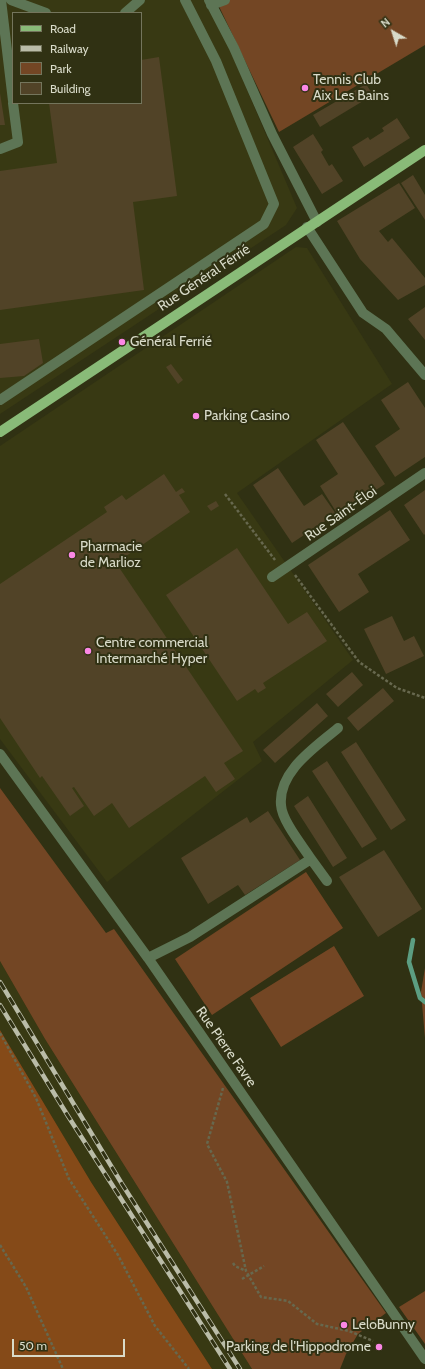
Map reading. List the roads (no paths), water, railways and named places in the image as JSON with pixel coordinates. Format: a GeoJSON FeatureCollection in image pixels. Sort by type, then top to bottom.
{"type":"FeatureCollection","features":[{"type":"Feature","properties":{"kind":"main road","name":"Rue Général Férrié"},"geometry":{"type":"LineString","coordinates":[[0,432],[425,150]]}},
{"type":"Feature","properties":{"kind":"street"},"geometry":{"type":"LineString","coordinates":[[1,0],[12,94]]}},
{"type":"Feature","properties":{"kind":"street"},"geometry":{"type":"LineString","coordinates":[[11,0],[43,12]]}},
{"type":"Feature","properties":{"kind":"street"},"geometry":{"type":"LineString","coordinates":[[126,12],[140,0]]}},
{"type":"Feature","properties":{"kind":"street"},"geometry":{"type":"LineString","coordinates":[[0,400],[264,224],[274,204],[216,61],[185,0]]}},
{"type":"Feature","properties":{"kind":"street"},"geometry":{"type":"LineString","coordinates":[[225,0],[210,3],[234,48],[272,134],[317,222]]}},
{"type":"Feature","properties":{"kind":"street"},"geometry":{"type":"LineString","coordinates":[[0,149],[18,142],[13,104]]}},
{"type":"Feature","properties":{"kind":"street"},"geometry":{"type":"LineString","coordinates":[[307,227],[363,313],[386,330],[425,375]]}},
{"type":"Feature","properties":{"kind":"street","name":"Rue Saint-Éloi"},"geometry":{"type":"LineString","coordinates":[[272,577],[289,567],[425,473]]}},
{"type":"Feature","properties":{"kind":"street"},"geometry":{"type":"LineString","coordinates":[[327,881],[311,859],[285,817],[281,806],[281,796],[284,784],[291,772],[304,758],[338,728]]}},
{"type":"Feature","properties":{"kind":"street","name":"Rue Pierre Favre"},"geometry":{"type":"LineString","coordinates":[[0,754],[148,958],[425,1359]]}},
{"type":"Feature","properties":{"kind":"street"},"geometry":{"type":"LineString","coordinates":[[148,958],[190,937],[311,859]]}},
{"type":"Feature","properties":{"kind":"waterway"},"geometry":{"type":"LineString","coordinates":[[413,940],[409,962],[420,998],[425,1002]]}},
{"type":"Feature","properties":{"kind":"railway"},"geometry":{"type":"LineString","coordinates":[[0,982],[122,1184],[240,1369]]}},
{"type":"Feature","properties":{"kind":"railway"},"geometry":{"type":"LineString","coordinates":[[0,1005],[68,1116],[230,1369]]}},
{"type":"Feature","properties":{"kind":"place","name":"Tennis Club Aix Les Bains"},"geometry":{"type":"Point","coordinates":[305,88]}},
{"type":"Feature","properties":{"kind":"place","name":"Général Ferrié"},"geometry":{"type":"Point","coordinates":[122,342]}},
{"type":"Feature","properties":{"kind":"place","name":"Parking Casino"},"geometry":{"type":"Point","coordinates":[196,416]}},
{"type":"Feature","properties":{"kind":"place","name":"Pharmacie de Marlioz"},"geometry":{"type":"Point","coordinates":[72,555]}},
{"type":"Feature","properties":{"kind":"place","name":"Centre commercial Intermarché Hyper"},"geometry":{"type":"Point","coordinates":[88,651]}},
{"type":"Feature","properties":{"kind":"place","name":"LeloBunny"},"geometry":{"type":"Point","coordinates":[344,1325]}},
{"type":"Feature","properties":{"kind":"place","name":"Parking de l'Hippodrome"},"geometry":{"type":"Point","coordinates":[379,1347]}}]}
